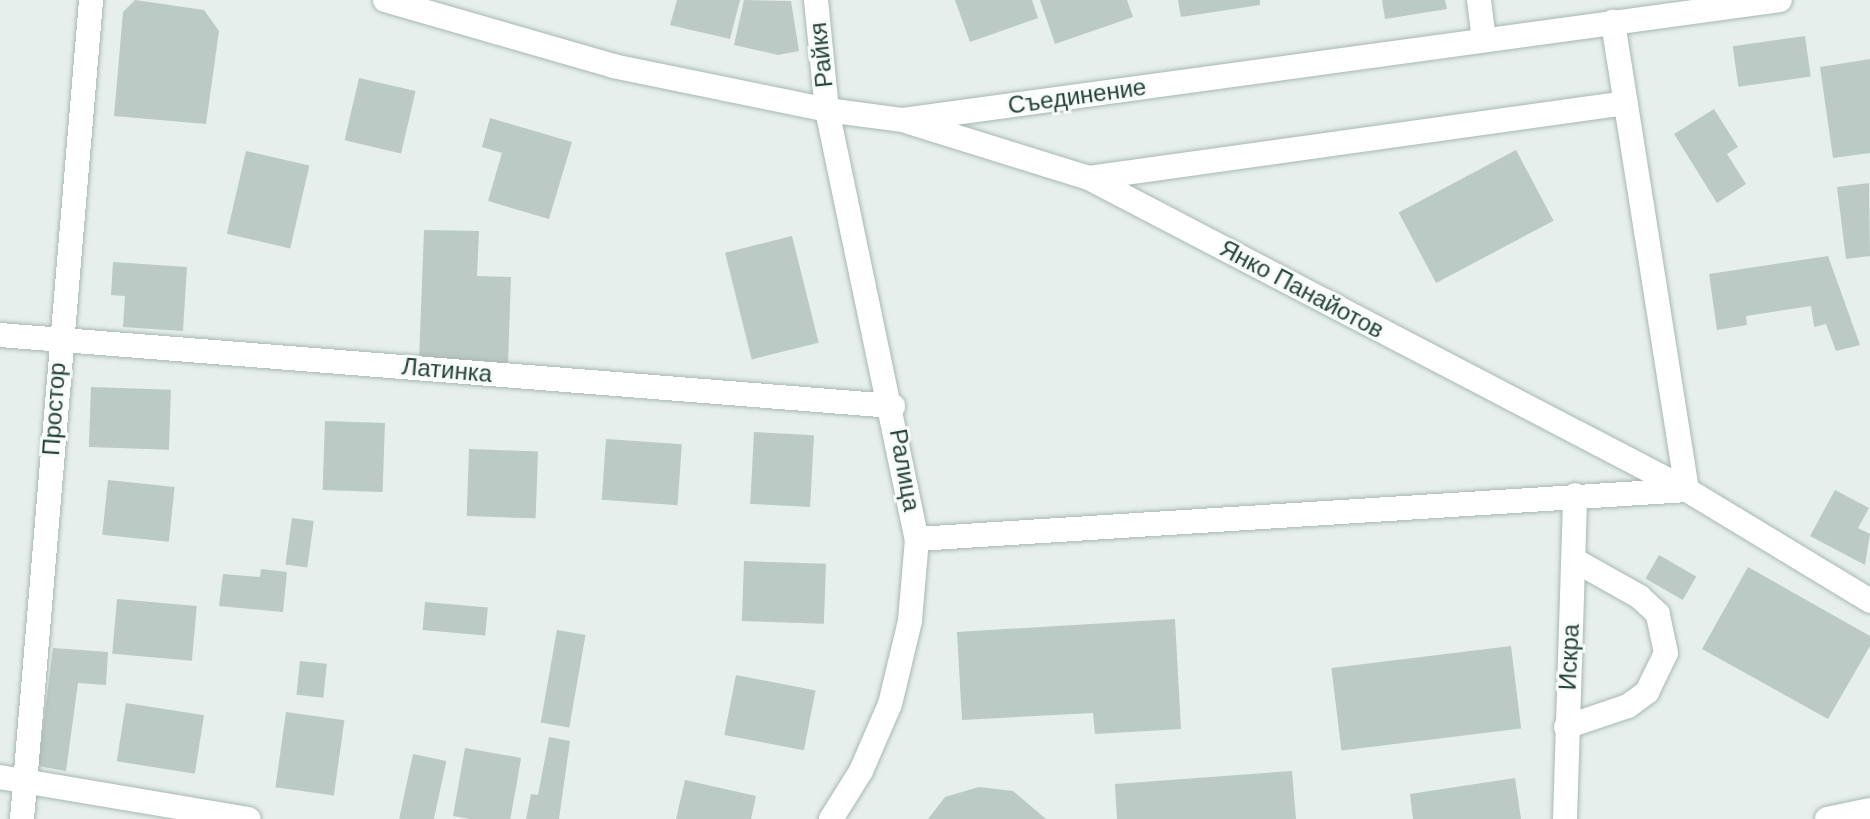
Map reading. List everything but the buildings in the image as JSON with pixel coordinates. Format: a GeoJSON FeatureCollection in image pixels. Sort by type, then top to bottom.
{"type":"FeatureCollection","features":[{"type":"Feature","properties":{"kind":"street","name":"Простор"},"geometry":{"type":"LineString","coordinates":[[22,819],[28,779],[59,339],[91,0]]}},
{"type":"Feature","properties":{"kind":"street","name":"Съединение"},"geometry":{"type":"LineString","coordinates":[[385,0],[613,66],[827,110],[903,120],[1780,0]]}},
{"type":"Feature","properties":{"kind":"street","name":"Райкя"},"geometry":{"type":"LineString","coordinates":[[816,0],[827,110]]}},
{"type":"Feature","properties":{"kind":"street"},"geometry":{"type":"LineString","coordinates":[[1479,0],[1484,40]]}},
{"type":"Feature","properties":{"kind":"street"},"geometry":{"type":"LineString","coordinates":[[917,539],[1687,490],[1613,22]]}},
{"type":"Feature","properties":{"kind":"street"},"geometry":{"type":"LineString","coordinates":[[1089,178],[1626,103]]}},
{"type":"Feature","properties":{"kind":"street","name":"Ралица"},"geometry":{"type":"LineString","coordinates":[[827,110],[893,406],[917,539],[910,621],[890,704],[861,771],[831,819]]}},
{"type":"Feature","properties":{"kind":"street","name":"Янко Панайотов"},"geometry":{"type":"LineString","coordinates":[[903,120],[1089,178],[1687,490],[1870,601]]}},
{"type":"Feature","properties":{"kind":"street","name":"Латинка"},"geometry":{"type":"LineString","coordinates":[[0,335],[893,406]]}},
{"type":"Feature","properties":{"kind":"street","name":"Искра"},"geometry":{"type":"LineString","coordinates":[[1565,819],[1575,495]]}},
{"type":"Feature","properties":{"kind":"street"},"geometry":{"type":"LineString","coordinates":[[1566,727],[1628,706],[1647,692],[1666,653],[1658,614],[1640,597],[1574,560]]}},
{"type":"Feature","properties":{"kind":"street"},"geometry":{"type":"LineString","coordinates":[[0,777],[28,779],[248,819]]}},
{"type":"Feature","properties":{"kind":"street"},"geometry":{"type":"LineString","coordinates":[[1827,819],[1870,810]]}}]}
